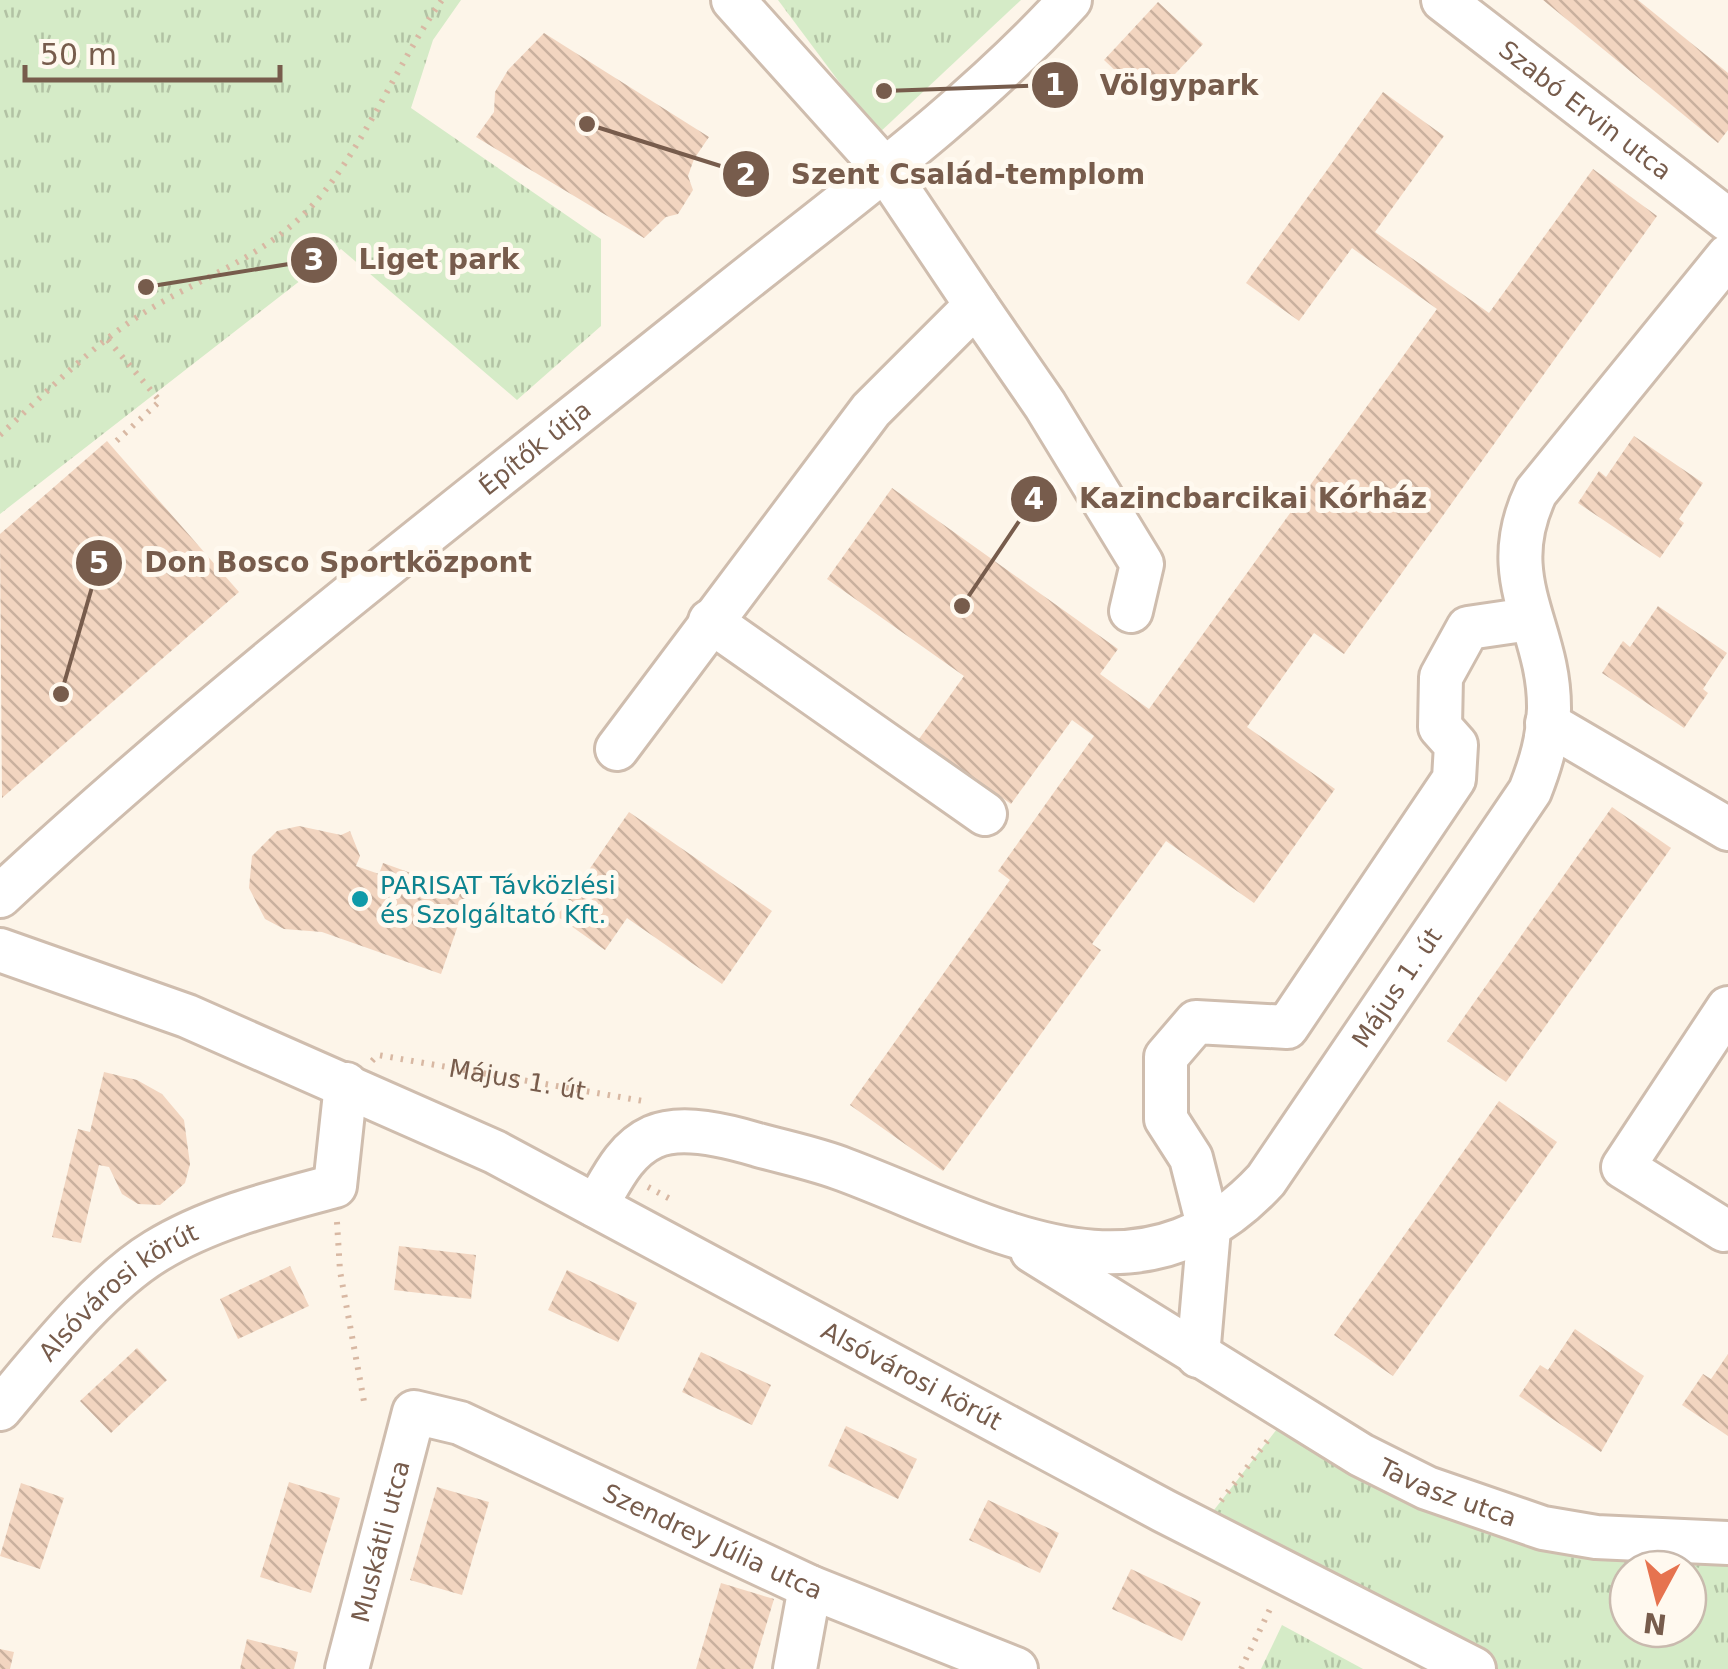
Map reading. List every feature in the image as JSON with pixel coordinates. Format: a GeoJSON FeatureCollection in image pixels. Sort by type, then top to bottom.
{"type":"FeatureCollection","features":[{"type":"Feature","properties":{"kind":"street"},"geometry":{"type":"LineString","coordinates":[[733,0],[884,168],[1045,405],[1142,564],[1131,611]]}},
{"type":"Feature","properties":{"kind":"street","name":"Építők útja"},"geometry":{"type":"LineString","coordinates":[[0,896],[169,744],[884,168],[1024,50],[1070,0]]}},
{"type":"Feature","properties":{"kind":"street","name":"Szabó Ervin utca"},"geometry":{"type":"LineString","coordinates":[[1443,0],[1728,220]]}},
{"type":"Feature","properties":{"kind":"street","name":"Május 1. út"},"geometry":{"type":"LineString","coordinates":[[596,1206],[634,1148],[657,1135],[689,1133],[728,1136],[842,1169],[1006,1236],[1066,1251],[1138,1249],[1209,1228],[1238,1210],[1266,1180],[1530,791],[1545,754],[1548,723],[1544,671],[1530,619],[1518,541],[1536,492],[1728,256]]}},
{"type":"Feature","properties":{"kind":"street"},"geometry":{"type":"LineString","coordinates":[[617,749],[871,410],[976,304]]}},
{"type":"Feature","properties":{"kind":"street"},"geometry":{"type":"LineString","coordinates":[[1198,1356],[1209,1228],[1191,1158],[1166,1119],[1166,1058],[1196,1022],[1287,1027],[1454,779],[1456,745],[1440,727],[1441,678],[1468,628],[1530,619]]}},
{"type":"Feature","properties":{"kind":"street"},"geometry":{"type":"LineString","coordinates":[[710,621],[985,814]]}},
{"type":"Feature","properties":{"kind":"street"},"geometry":{"type":"LineString","coordinates":[[1548,723],[1728,828]]}},
{"type":"Feature","properties":{"kind":"street","name":"Alsóvárosi körút"},"geometry":{"type":"LineString","coordinates":[[0,950],[187,1016],[495,1152],[1200,1528],[1474,1669]]}},
{"type":"Feature","properties":{"kind":"street"},"geometry":{"type":"LineString","coordinates":[[1724,1230],[1623,1166],[1728,1008]]}},
{"type":"Feature","properties":{"kind":"street"},"geometry":{"type":"LineString","coordinates":[[336,1186],[346,1084]]}},
{"type":"Feature","properties":{"kind":"street","name":"Alsóvárosi körút"},"geometry":{"type":"LineString","coordinates":[[0,1408],[67,1328],[154,1251],[246,1210],[336,1186]]}},
{"type":"Feature","properties":{"kind":"street","name":"Tavasz utca"},"geometry":{"type":"LineString","coordinates":[[1006,1236],[1361,1455],[1490,1513],[1596,1537],[1728,1543]]}},
{"type":"Feature","properties":{"kind":"street","name":"Szendrey Júlia utca"},"geometry":{"type":"LineString","coordinates":[[414,1412],[460,1423],[810,1586],[1016,1669]]}},
{"type":"Feature","properties":{"kind":"street","name":"Muskátli utca"},"geometry":{"type":"LineString","coordinates":[[347,1669],[414,1412]]}},
{"type":"Feature","properties":{"kind":"street"},"geometry":{"type":"LineString","coordinates":[[795,1669],[810,1586]]}},
{"type":"Feature","properties":{"kind":"path"},"geometry":{"type":"LineString","coordinates":[[0,436],[143,313],[264,248],[308,210],[336,175],[442,0]]}},
{"type":"Feature","properties":{"kind":"path"},"geometry":{"type":"LineString","coordinates":[[108,340],[160,401],[111,446]]}},
{"type":"Feature","properties":{"kind":"path","name":"Május 1. út"},"geometry":{"type":"LineString","coordinates":[[346,1084],[378,1055],[641,1100],[689,1133]]}},
{"type":"Feature","properties":{"kind":"path"},"geometry":{"type":"LineString","coordinates":[[336,1186],[340,1271],[366,1406]]}},
{"type":"Feature","properties":{"kind":"path"},"geometry":{"type":"LineString","coordinates":[[1200,1528],[1290,1411]]}},
{"type":"Feature","properties":{"kind":"path"},"geometry":{"type":"LineString","coordinates":[[1241,1669],[1288,1574]]}},
{"type":"Feature","properties":{"kind":"green space"},"geometry":{"type":"Polygon","coordinates":[[[0,0],[461,0],[433,40],[411,108],[601,239],[601,326],[517,400],[341,249],[0,514],[0,0]]]}},
{"type":"Feature","properties":{"kind":"green space"},"geometry":{"type":"Polygon","coordinates":[[[778,0],[1021,0],[878,134],[778,0]]]}},
{"type":"Feature","properties":{"kind":"green space"},"geometry":{"type":"Polygon","coordinates":[[[1291,1411],[1427,1488],[1728,1543],[1728,1669],[1474,1669],[1200,1528],[1291,1411]]]}},
{"type":"Feature","properties":{"kind":"green space"},"geometry":{"type":"Polygon","coordinates":[[[1282,1625],[1363,1669],[1261,1669],[1282,1625]]]}},
{"type":"Feature","properties":{"kind":"building"},"geometry":{"type":"Polygon","coordinates":[[[1543,0],[1638,0],[1728,73],[1728,130],[1718,143],[1543,0]]]}},
{"type":"Feature","properties":{"kind":"building"},"geometry":{"type":"Polygon","coordinates":[[[1158,2],[1203,44],[1149,102],[1104,60],[1158,2]]]}},
{"type":"Feature","properties":{"kind":"building"},"geometry":{"type":"Polygon","coordinates":[[[544,33],[709,137],[694,159],[688,176],[693,190],[678,214],[666,217],[644,238],[476,137],[494,112],[495,92],[508,70],[544,33]]]}},
{"type":"Feature","properties":{"kind":"building"},"geometry":{"type":"Polygon","coordinates":[[[1383,92],[1444,136],[1375,232],[1489,313],[1593,169],[1657,216],[1344,654],[1314,633],[1247,727],[1335,789],[1254,903],[1166,841],[1092,944],[1101,950],[943,1171],[850,1105],[1010,880],[998,871],[1094,736],[1072,720],[1011,804],[919,739],[964,676],[827,579],[892,488],[1118,649],[1100,674],[1149,709],[1437,309],[1352,248],[1299,321],[1246,283],[1383,92]]]}},
{"type":"Feature","properties":{"kind":"building"},"geometry":{"type":"Polygon","coordinates":[[[1634,436],[1703,483],[1679,519],[1684,523],[1660,558],[1578,503],[1599,471],[1606,477],[1634,436]]]}},
{"type":"Feature","properties":{"kind":"building"},"geometry":{"type":"Polygon","coordinates":[[[107,441],[239,592],[2,798],[0,534],[107,441]]]}},
{"type":"Feature","properties":{"kind":"building"},"geometry":{"type":"Polygon","coordinates":[[[1658,606],[1727,653],[1703,689],[1708,693],[1684,728],[1602,673],[1623,641],[1630,647],[1658,606]]]}},
{"type":"Feature","properties":{"kind":"building"},"geometry":{"type":"Polygon","coordinates":[[[1612,807],[1671,848],[1506,1082],[1447,1041],[1612,807]]]}},
{"type":"Feature","properties":{"kind":"building"},"geometry":{"type":"Polygon","coordinates":[[[629,812],[772,911],[722,984],[627,918],[605,950],[557,916],[629,812]]]}},
{"type":"Feature","properties":{"kind":"building","name":"PARISAT Távközlési és Szolgáltató Kft."},"geometry":{"type":"Polygon","coordinates":[[[299,826],[341,835],[350,831],[360,856],[356,866],[379,874],[383,863],[469,894],[441,974],[322,932],[284,929],[265,919],[249,888],[252,856],[277,831],[299,826]]]}},
{"type":"Feature","properties":{"kind":"building"},"geometry":{"type":"Polygon","coordinates":[[[104,1072],[137,1080],[162,1094],[184,1120],[190,1164],[185,1183],[160,1205],[138,1204],[122,1194],[109,1167],[99,1165],[81,1243],[52,1237],[78,1129],[90,1132],[104,1072]]]}},
{"type":"Feature","properties":{"kind":"building"},"geometry":{"type":"Polygon","coordinates":[[[1499,1101],[1557,1142],[1393,1376],[1334,1335],[1499,1101]]]}},
{"type":"Feature","properties":{"kind":"building"},"geometry":{"type":"Polygon","coordinates":[[[399,1246],[476,1255],[471,1299],[394,1290],[399,1246]]]}},
{"type":"Feature","properties":{"kind":"building"},"geometry":{"type":"Polygon","coordinates":[[[290,1266],[309,1306],[238,1339],[220,1299],[290,1266]]]}},
{"type":"Feature","properties":{"kind":"building"},"geometry":{"type":"Polygon","coordinates":[[[567,1270],[637,1303],[618,1342],[548,1310],[567,1270]]]}},
{"type":"Feature","properties":{"kind":"building"},"geometry":{"type":"Polygon","coordinates":[[[1575,1329],[1644,1376],[1601,1452],[1519,1396],[1540,1365],[1548,1370],[1575,1329]]]}},
{"type":"Feature","properties":{"kind":"building"},"geometry":{"type":"Polygon","coordinates":[[[137,1348],[167,1380],[111,1433],[80,1401],[137,1348]]]}},
{"type":"Feature","properties":{"kind":"building"},"geometry":{"type":"Polygon","coordinates":[[[701,1352],[771,1385],[752,1425],[682,1392],[701,1352]]]}},
{"type":"Feature","properties":{"kind":"building"},"geometry":{"type":"Polygon","coordinates":[[[1728,1354],[1728,1436],[1682,1405],[1703,1374],[1711,1379],[1728,1354]]]}},
{"type":"Feature","properties":{"kind":"building"},"geometry":{"type":"Polygon","coordinates":[[[846,1426],[917,1459],[898,1499],[828,1466],[846,1426]]]}},
{"type":"Feature","properties":{"kind":"building"},"geometry":{"type":"Polygon","coordinates":[[[289,1482],[340,1498],[311,1593],[260,1577],[289,1482]]]}},
{"type":"Feature","properties":{"kind":"building"},"geometry":{"type":"Polygon","coordinates":[[[21,1483],[64,1498],[40,1569],[0,1556],[21,1483]]]}},
{"type":"Feature","properties":{"kind":"building"},"geometry":{"type":"Polygon","coordinates":[[[437,1487],[489,1502],[462,1595],[410,1580],[437,1487]]]}},
{"type":"Feature","properties":{"kind":"building"},"geometry":{"type":"Polygon","coordinates":[[[988,1500],[1059,1533],[1040,1573],[969,1540],[988,1500]]]}},
{"type":"Feature","properties":{"kind":"building"},"geometry":{"type":"Polygon","coordinates":[[[1131,1569],[1201,1602],[1182,1641],[1112,1609],[1131,1569]]]}},
{"type":"Feature","properties":{"kind":"building"},"geometry":{"type":"Polygon","coordinates":[[[721,1583],[774,1599],[753,1669],[696,1669],[721,1583]]]}},
{"type":"Feature","properties":{"kind":"building"},"geometry":{"type":"Polygon","coordinates":[[[247,1639],[298,1652],[294,1669],[240,1669],[247,1639]]]}},
{"type":"Feature","properties":{"kind":"building"},"geometry":{"type":"Polygon","coordinates":[[[0,1649],[14,1652],[10,1669],[0,1669],[0,1649]]]}},
{"type":"Feature","properties":{"kind":"place","name":"Völgypark"},"geometry":{"type":"Point","coordinates":[884,91]}},
{"type":"Feature","properties":{"kind":"place","name":"Szent Család-templom"},"geometry":{"type":"Point","coordinates":[587,124]}},
{"type":"Feature","properties":{"kind":"place","name":"Liget park"},"geometry":{"type":"Point","coordinates":[146,287]}},
{"type":"Feature","properties":{"kind":"place","name":"Kazincbarcikai Kórház"},"geometry":{"type":"Point","coordinates":[962,606]}},
{"type":"Feature","properties":{"kind":"place","name":"Don Bosco Sportközpont"},"geometry":{"type":"Point","coordinates":[61,694]}},
{"type":"Feature","properties":{"kind":"place","name":"PARISAT Távközlési és Szolgáltató Kft."},"geometry":{"type":"Point","coordinates":[360,899]}}]}
